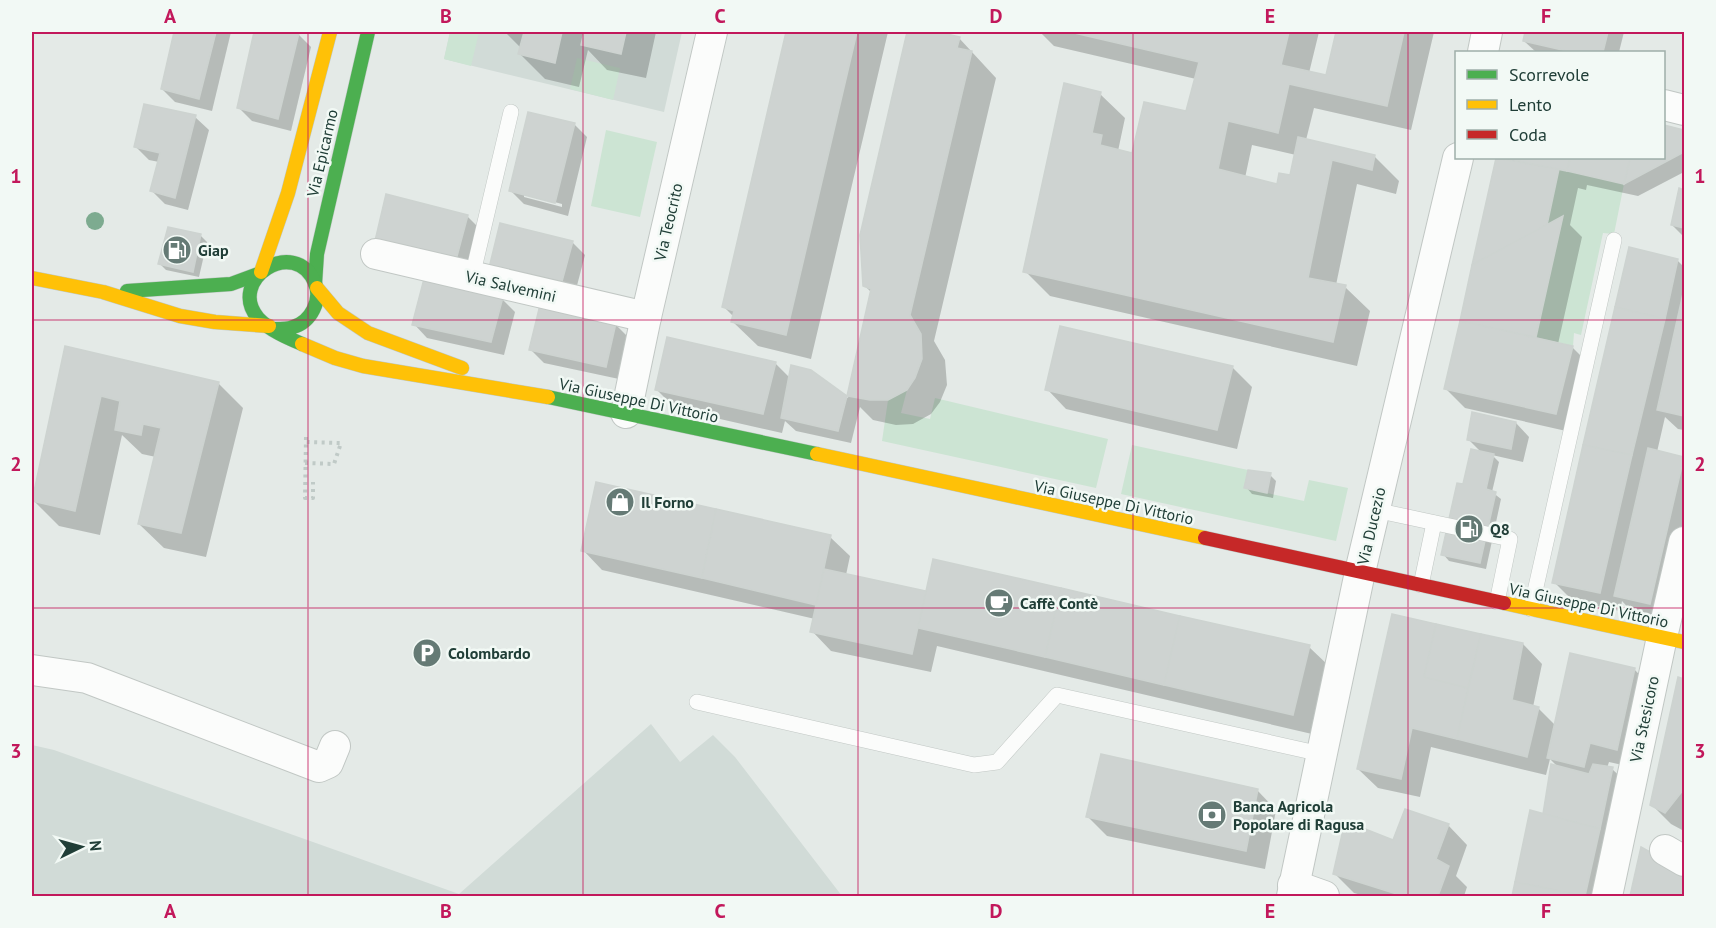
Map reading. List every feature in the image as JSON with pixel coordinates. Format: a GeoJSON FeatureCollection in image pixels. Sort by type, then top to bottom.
{"type":"FeatureCollection","features":[{"type":"Feature","properties":{"kind":"main road","name":"Via Epicarmo"},"geometry":{"type":"LineString","coordinates":[[259,273],[288,193],[330,32]]}},
{"type":"Feature","properties":{"kind":"main road","name":"Via Epicarmo"},"geometry":{"type":"LineString","coordinates":[[316,286],[317,254],[368,32]]}},
{"type":"Feature","properties":{"kind":"main road"},"geometry":{"type":"LineString","coordinates":[[103,292],[231,284],[259,273],[274,264],[285,262],[296,264],[306,270],[338,313],[368,333],[537,395]]}},
{"type":"Feature","properties":{"kind":"main road"},"geometry":{"type":"LineString","coordinates":[[259,273],[252,286],[250,297],[258,318],[306,347],[336,359],[380,369],[537,395]]}},
{"type":"Feature","properties":{"kind":"main road"},"geometry":{"type":"LineString","coordinates":[[32,278],[103,292],[180,316],[288,330],[299,327],[315,311],[318,300],[316,286]]}},
{"type":"Feature","properties":{"kind":"main road","name":"Via Giuseppe Di Vittorio"},"geometry":{"type":"LineString","coordinates":[[537,395],[1673,640]]}},
{"type":"Feature","properties":{"kind":"street","name":"Via Teocrito"},"geometry":{"type":"LineString","coordinates":[[626,413],[711,32]]}},
{"type":"Feature","properties":{"kind":"street"},"geometry":{"type":"LineString","coordinates":[[1483,51],[1487,32]]}},
{"type":"Feature","properties":{"kind":"street"},"geometry":{"type":"LineString","coordinates":[[1665,105],[1684,110]]}},
{"type":"Feature","properties":{"kind":"street","name":"Via Ducezio"},"geometry":{"type":"LineString","coordinates":[[1292,891],[1360,572],[1458,159]]}},
{"type":"Feature","properties":{"kind":"street","name":"Via Salvemini"},"geometry":{"type":"LineString","coordinates":[[376,254],[646,317]]}},
{"type":"Feature","properties":{"kind":"street","name":"Via Stesicoro"},"geometry":{"type":"LineString","coordinates":[[1607,897],[1673,640],[1684,542]]}},
{"type":"Feature","properties":{"kind":"street"},"geometry":{"type":"LineString","coordinates":[[32,670],[87,678],[319,767],[328,763],[335,746]]}},
{"type":"Feature","properties":{"kind":"street"},"geometry":{"type":"LineString","coordinates":[[1292,891],[1324,897]]}},
{"type":"Feature","properties":{"kind":"lane"},"geometry":{"type":"LineString","coordinates":[[472,277],[511,112]]}},
{"type":"Feature","properties":{"kind":"lane"},"geometry":{"type":"LineString","coordinates":[[1531,609],[1614,240]]}},
{"type":"Feature","properties":{"kind":"lane"},"geometry":{"type":"LineString","coordinates":[[1375,510],[1510,539],[1497,602]]}},
{"type":"Feature","properties":{"kind":"lane"},"geometry":{"type":"LineString","coordinates":[[1420,585],[1434,523]]}},
{"type":"Feature","properties":{"kind":"lane"},"geometry":{"type":"LineString","coordinates":[[697,702],[974,765],[997,762],[1057,695],[1321,754]]}},
{"type":"Feature","properties":{"kind":"path"},"geometry":{"type":"LineString","coordinates":[[305,463],[334,464],[341,443],[306,440],[305,463],[305,498],[313,498],[313,482]]}},
{"type":"Feature","properties":{"kind":"shaded area"},"geometry":{"type":"Polygon","coordinates":[[[450,32],[682,32],[664,112],[444,59],[450,32]]]}},
{"type":"Feature","properties":{"kind":"shaded area"},"geometry":{"type":"Polygon","coordinates":[[[651,724],[680,762],[713,735],[735,757],[842,896],[32,896],[32,745],[54,750],[459,894],[651,724]]]}},
{"type":"Feature","properties":{"kind":"green space"},"geometry":{"type":"Polygon","coordinates":[[[450,32],[479,32],[471,66],[444,59],[450,32]]]}},
{"type":"Feature","properties":{"kind":"green space"},"geometry":{"type":"Polygon","coordinates":[[[577,58],[620,68],[613,100],[570,89],[577,58]]]}},
{"type":"Feature","properties":{"kind":"green space"},"geometry":{"type":"Polygon","coordinates":[[[606,130],[657,142],[640,217],[591,206],[606,130]]]}},
{"type":"Feature","properties":{"kind":"green space"},"geometry":{"type":"Polygon","coordinates":[[[1559,169],[1624,184],[1614,234],[1603,233],[1581,335],[1574,333],[1573,346],[1536,337],[1563,217],[1547,225],[1559,169]]]}},
{"type":"Feature","properties":{"kind":"green space"},"geometry":{"type":"Polygon","coordinates":[[[907,390],[901,413],[930,419],[935,398],[1108,439],[1096,488],[882,441],[888,400],[907,390]]]}},
{"type":"Feature","properties":{"kind":"green space"},"geometry":{"type":"Polygon","coordinates":[[[1132,445],[1248,470],[1244,488],[1304,501],[1309,480],[1348,488],[1336,541],[1121,494],[1132,445]]]}},
{"type":"Feature","properties":{"kind":"building"},"geometry":{"type":"Polygon","coordinates":[[[174,32],[216,32],[199,99],[161,89],[174,32]]]}},
{"type":"Feature","properties":{"kind":"building"},"geometry":{"type":"Polygon","coordinates":[[[254,32],[299,33],[278,119],[237,108],[254,32]]]}},
{"type":"Feature","properties":{"kind":"building"},"geometry":{"type":"Polygon","coordinates":[[[524,32],[562,32],[555,63],[518,54],[524,32]]]}},
{"type":"Feature","properties":{"kind":"building"},"geometry":{"type":"Polygon","coordinates":[[[584,32],[626,32],[621,54],[581,45],[584,32]]]}},
{"type":"Feature","properties":{"kind":"building"},"geometry":{"type":"Polygon","coordinates":[[[786,32],[857,32],[786,335],[731,322],[734,311],[722,307],[786,32]]]}},
{"type":"Feature","properties":{"kind":"building"},"geometry":{"type":"Polygon","coordinates":[[[907,32],[938,32],[960,37],[957,48],[972,51],[910,315],[921,334],[922,359],[915,378],[907,390],[888,400],[870,400],[847,396],[871,289],[863,286],[860,235],[907,32]]]}},
{"type":"Feature","properties":{"kind":"building"},"geometry":{"type":"Polygon","coordinates":[[[1070,32],[1289,32],[1281,65],[1326,75],[1336,32],[1404,32],[1387,106],[1289,84],[1278,133],[1228,121],[1218,169],[1277,184],[1279,173],[1290,175],[1298,137],[1375,155],[1372,170],[1332,160],[1308,278],[1346,285],[1333,342],[1023,272],[1064,83],[1101,92],[1092,133],[1102,135],[1100,145],[1132,153],[1144,102],[1186,111],[1199,62],[1070,32]]]}},
{"type":"Feature","properties":{"kind":"building"},"geometry":{"type":"Polygon","coordinates":[[[1525,32],[1608,32],[1603,51],[1567,51],[1523,41],[1525,32]]]}},
{"type":"Feature","properties":{"kind":"building"},"geometry":{"type":"Polygon","coordinates":[[[144,104],[196,115],[175,198],[150,191],[160,153],[134,147],[144,104]]]}},
{"type":"Feature","properties":{"kind":"building"},"geometry":{"type":"Polygon","coordinates":[[[528,112],[575,123],[555,203],[509,191],[528,112]]]}},
{"type":"Feature","properties":{"kind":"building"},"geometry":{"type":"Polygon","coordinates":[[[1665,125],[1684,130],[1684,152],[1624,184],[1630,159],[1665,159],[1665,125]]]}},
{"type":"Feature","properties":{"kind":"building"},"geometry":{"type":"Polygon","coordinates":[[[1496,159],[1559,169],[1547,225],[1472,265],[1496,159]]]}},
{"type":"Feature","properties":{"kind":"building"},"geometry":{"type":"Polygon","coordinates":[[[1509,159],[1570,159],[1567,171],[1509,159]]]}},
{"type":"Feature","properties":{"kind":"building"},"geometry":{"type":"Polygon","coordinates":[[[1570,159],[1630,159],[1624,184],[1567,171],[1570,159]]]}},
{"type":"Feature","properties":{"kind":"building"},"geometry":{"type":"Polygon","coordinates":[[[1679,188],[1684,190],[1684,228],[1671,225],[1679,188]]]}},
{"type":"Feature","properties":{"kind":"building"},"geometry":{"type":"Polygon","coordinates":[[[386,194],[468,215],[456,260],[375,241],[386,194]]]}},
{"type":"Feature","properties":{"kind":"building"},"geometry":{"type":"Polygon","coordinates":[[[1563,216],[1536,337],[1460,321],[1472,265],[1563,216]]]}},
{"type":"Feature","properties":{"kind":"building"},"geometry":{"type":"Polygon","coordinates":[[[500,223],[573,241],[561,285],[489,268],[500,223]]]}},
{"type":"Feature","properties":{"kind":"building"},"geometry":{"type":"Polygon","coordinates":[[[168,227],[201,234],[193,272],[158,264],[168,227]]]}},
{"type":"Feature","properties":{"kind":"building"},"geometry":{"type":"Polygon","coordinates":[[[1629,247],[1678,259],[1665,319],[1615,307],[1629,247]]]}},
{"type":"Feature","properties":{"kind":"building"},"geometry":{"type":"Polygon","coordinates":[[[424,279],[503,297],[491,342],[412,325],[424,279]]]}},
{"type":"Feature","properties":{"kind":"building"},"geometry":{"type":"Polygon","coordinates":[[[1684,289],[1684,416],[1657,410],[1684,289]]]}},
{"type":"Feature","properties":{"kind":"building"},"geometry":{"type":"Polygon","coordinates":[[[540,305],[616,323],[606,367],[529,350],[540,305]]]}},
{"type":"Feature","properties":{"kind":"building"},"geometry":{"type":"Polygon","coordinates":[[[1615,307],[1665,319],[1632,455],[1583,445],[1615,307]]]}},
{"type":"Feature","properties":{"kind":"building"},"geometry":{"type":"Polygon","coordinates":[[[1460,321],[1573,346],[1556,414],[1444,389],[1460,321]]]}},
{"type":"Feature","properties":{"kind":"building"},"geometry":{"type":"Polygon","coordinates":[[[1060,326],[1233,366],[1217,430],[1045,390],[1060,326]]]}},
{"type":"Feature","properties":{"kind":"building"},"geometry":{"type":"Polygon","coordinates":[[[667,337],[776,362],[763,414],[655,390],[667,337]]]}},
{"type":"Feature","properties":{"kind":"building"},"geometry":{"type":"Polygon","coordinates":[[[65,346],[219,382],[181,533],[138,524],[161,428],[143,424],[141,435],[115,430],[120,401],[101,396],[75,511],[32,501],[65,346]]]}},
{"type":"Feature","properties":{"kind":"building"},"geometry":{"type":"Polygon","coordinates":[[[791,365],[811,370],[847,396],[838,431],[781,418],[791,365]]]}},
{"type":"Feature","properties":{"kind":"building"},"geometry":{"type":"Polygon","coordinates":[[[1472,412],[1516,422],[1511,449],[1467,440],[1472,412]]]}},
{"type":"Feature","properties":{"kind":"building"},"geometry":{"type":"Polygon","coordinates":[[[1583,445],[1632,455],[1600,593],[1552,583],[1583,445]]]}},
{"type":"Feature","properties":{"kind":"building"},"geometry":{"type":"Polygon","coordinates":[[[1648,448],[1684,457],[1650,604],[1614,596],[1648,448]]]}},
{"type":"Feature","properties":{"kind":"building"},"geometry":{"type":"Polygon","coordinates":[[[1471,449],[1494,454],[1486,489],[1496,492],[1480,563],[1441,555],[1457,483],[1463,484],[1471,449]]]}},
{"type":"Feature","properties":{"kind":"building"},"geometry":{"type":"Polygon","coordinates":[[[1248,470],[1271,473],[1267,493],[1244,488],[1248,470]]]}},
{"type":"Feature","properties":{"kind":"building"},"geometry":{"type":"Polygon","coordinates":[[[596,482],[716,509],[702,578],[581,551],[596,482]]]}},
{"type":"Feature","properties":{"kind":"building"},"geometry":{"type":"Polygon","coordinates":[[[716,509],[831,535],[816,605],[702,578],[716,509]]]}},
{"type":"Feature","properties":{"kind":"building"},"geometry":{"type":"Polygon","coordinates":[[[933,559],[1061,588],[1045,657],[918,628],[933,559]]]}},
{"type":"Feature","properties":{"kind":"building"},"geometry":{"type":"Polygon","coordinates":[[[824,569],[926,591],[912,654],[810,632],[824,569]]]}},
{"type":"Feature","properties":{"kind":"building"},"geometry":{"type":"Polygon","coordinates":[[[1061,588],[1180,616],[1164,685],[1045,657],[1061,588]]]}},
{"type":"Feature","properties":{"kind":"building"},"geometry":{"type":"Polygon","coordinates":[[[1392,614],[1436,624],[1424,677],[1468,688],[1457,739],[1412,728],[1401,779],[1357,769],[1392,614]]]}},
{"type":"Feature","properties":{"kind":"building"},"geometry":{"type":"Polygon","coordinates":[[[1180,616],[1310,645],[1293,715],[1164,685],[1180,616]]]}},
{"type":"Feature","properties":{"kind":"building"},"geometry":{"type":"Polygon","coordinates":[[[1436,624],[1481,634],[1468,688],[1424,677],[1436,624]]]}},
{"type":"Feature","properties":{"kind":"building"},"geometry":{"type":"Polygon","coordinates":[[[1481,634],[1523,643],[1512,700],[1539,707],[1527,757],[1457,739],[1481,634]]]}},
{"type":"Feature","properties":{"kind":"building"},"geometry":{"type":"Polygon","coordinates":[[[1570,653],[1635,668],[1617,750],[1590,743],[1584,767],[1547,758],[1570,653]]]}},
{"type":"Feature","properties":{"kind":"building"},"geometry":{"type":"Polygon","coordinates":[[[1678,677],[1684,679],[1684,789],[1665,813],[1650,805],[1678,677]]]}},
{"type":"Feature","properties":{"kind":"building"},"geometry":{"type":"Polygon","coordinates":[[[1101,754],[1258,789],[1246,851],[1086,817],[1101,754]]]}},
{"type":"Feature","properties":{"kind":"building"},"geometry":{"type":"Polygon","coordinates":[[[1551,764],[1589,774],[1593,764],[1613,767],[1600,829],[1543,814],[1551,764]]]}},
{"type":"Feature","properties":{"kind":"building"},"geometry":{"type":"Polygon","coordinates":[[[1405,809],[1449,824],[1436,859],[1449,866],[1438,896],[1403,896],[1333,874],[1345,821],[1393,840],[1405,809]]]}},
{"type":"Feature","properties":{"kind":"building"},"geometry":{"type":"Polygon","coordinates":[[[1530,810],[1600,829],[1585,896],[1515,882],[1530,810]]]}},
{"type":"Feature","properties":{"kind":"building"},"geometry":{"type":"Polygon","coordinates":[[[1641,847],[1684,871],[1684,896],[1630,896],[1641,847]]]}},
{"type":"Feature","properties":{"kind":"building"},"geometry":{"type":"Polygon","coordinates":[[[1515,882],[1583,896],[1512,896],[1515,882]]]}},
{"type":"Feature","properties":{"kind":"traffic: fast"},"geometry":{"type":"LineString","coordinates":[[315,284],[317,254],[368,32]]}},
{"type":"Feature","properties":{"kind":"traffic: fast"},"geometry":{"type":"LineString","coordinates":[[275,329],[289,328],[299,324],[310,315],[316,303],[315,283],[305,269],[293,263],[280,263],[267,268],[257,278],[251,290],[250,304],[262,322],[302,344]]}},
{"type":"Feature","properties":{"kind":"traffic: fast"},"geometry":{"type":"LineString","coordinates":[[127,291],[231,284],[258,274]]}},
{"type":"Feature","properties":{"kind":"traffic: fast"},"geometry":{"type":"LineString","coordinates":[[548,397],[817,454]]}},
{"type":"Feature","properties":{"kind":"traffic: slow"},"geometry":{"type":"LineString","coordinates":[[261,272],[288,193],[330,32]]}},
{"type":"Feature","properties":{"kind":"traffic: slow"},"geometry":{"type":"LineString","coordinates":[[32,278],[103,292],[180,316],[215,322],[269,326]]}},
{"type":"Feature","properties":{"kind":"traffic: slow"},"geometry":{"type":"LineString","coordinates":[[317,288],[338,313],[368,333],[462,368]]}},
{"type":"Feature","properties":{"kind":"traffic: slow"},"geometry":{"type":"LineString","coordinates":[[302,344],[335,358],[363,366],[548,397]]}},
{"type":"Feature","properties":{"kind":"traffic: slow"},"geometry":{"type":"LineString","coordinates":[[817,454],[1205,538]]}},
{"type":"Feature","properties":{"kind":"traffic: slow"},"geometry":{"type":"LineString","coordinates":[[1504,603],[1684,642]]}},
{"type":"Feature","properties":{"kind":"traffic: jam"},"geometry":{"type":"LineString","coordinates":[[1205,538],[1504,603]]}},
{"type":"Feature","properties":{"kind":"place","name":"Giap"},"geometry":{"type":"Point","coordinates":[177,250]}},
{"type":"Feature","properties":{"kind":"place","name":"Il Forno"},"geometry":{"type":"Point","coordinates":[620,502]}},
{"type":"Feature","properties":{"kind":"place","name":"Q8"},"geometry":{"type":"Point","coordinates":[1469,529]}},
{"type":"Feature","properties":{"kind":"place","name":"Caffè Contè"},"geometry":{"type":"Point","coordinates":[999,603]}},
{"type":"Feature","properties":{"kind":"place","name":"Colombardo"},"geometry":{"type":"Point","coordinates":[427,653]}},
{"type":"Feature","properties":{"kind":"place","name":"Banca Agricola Popolare di Ragusa"},"geometry":{"type":"Point","coordinates":[1212,815]}}]}
